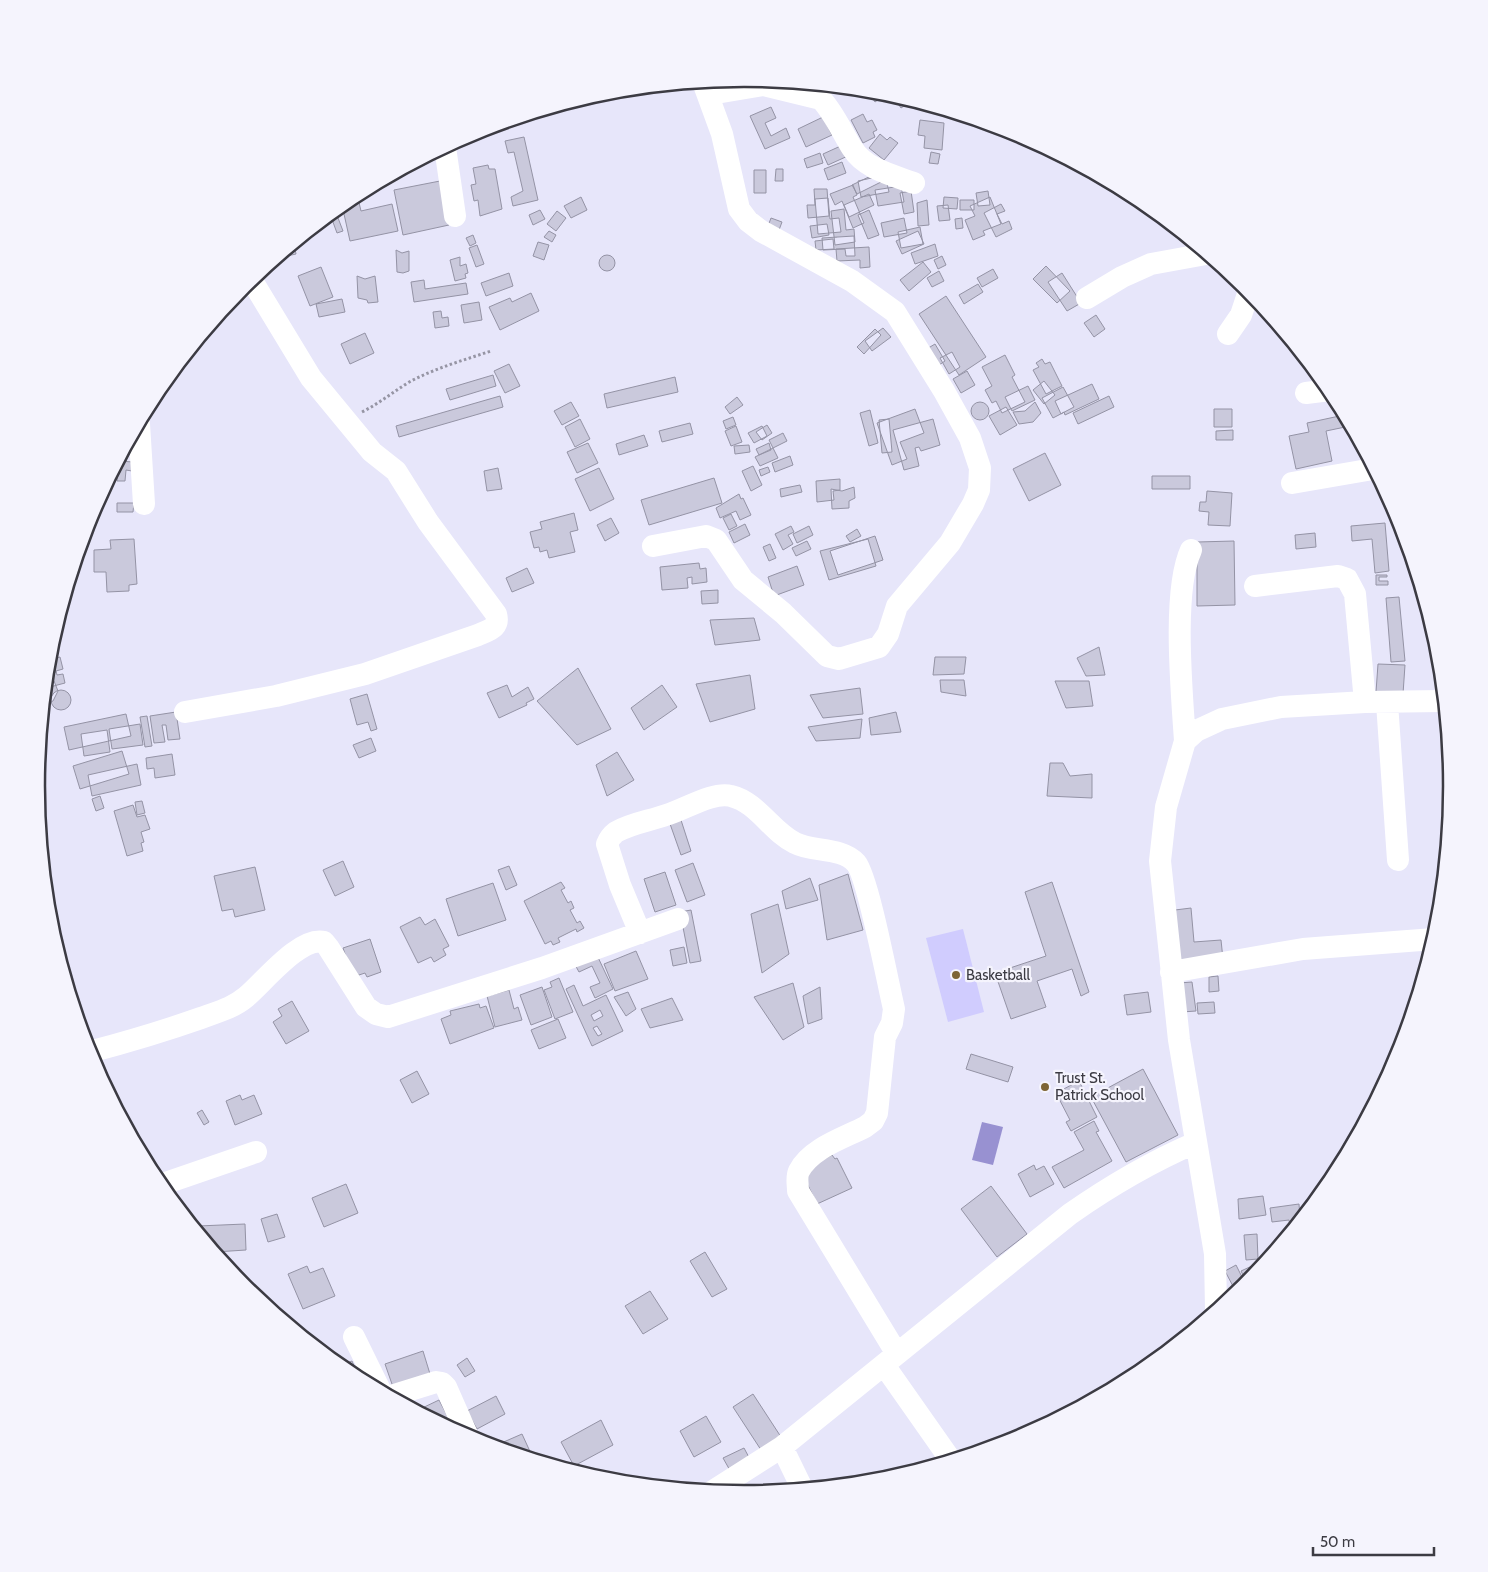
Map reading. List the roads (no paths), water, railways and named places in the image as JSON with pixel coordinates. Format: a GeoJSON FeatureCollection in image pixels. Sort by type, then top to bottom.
{"type":"FeatureCollection","features":[{"type":"Feature","properties":{"kind":"street"},"geometry":{"type":"LineString","coordinates":[[653,546],[706,536],[716,540],[743,580],[783,613],[826,656],[839,660],[879,647],[888,634],[897,606],[950,543],[973,504],[980,479],[980,468],[970,438],[944,391],[895,312],[852,281],[762,231],[748,221],[739,209],[722,134],[706,88]]}},
{"type":"Feature","properties":{"kind":"street"},"geometry":{"type":"LineString","coordinates":[[774,88],[822,99],[853,150],[864,162],[877,170],[914,183]]}},
{"type":"Feature","properties":{"kind":"street"},"geometry":{"type":"LineString","coordinates":[[446,154],[455,216]]}},
{"type":"Feature","properties":{"kind":"street"},"geometry":{"type":"LineString","coordinates":[[1087,298],[1122,277],[1151,264],[1199,255]]}},
{"type":"Feature","properties":{"kind":"street"},"geometry":{"type":"LineString","coordinates":[[185,712],[276,696],[365,674],[471,637],[497,624],[496,614],[428,522],[396,471],[372,452],[311,378],[256,286]]}},
{"type":"Feature","properties":{"kind":"street"},"geometry":{"type":"LineString","coordinates":[[1228,334],[1241,315],[1246,300]]}},
{"type":"Feature","properties":{"kind":"street"},"geometry":{"type":"LineString","coordinates":[[1306,393],[1320,391]]}},
{"type":"Feature","properties":{"kind":"street"},"geometry":{"type":"LineString","coordinates":[[140,435],[144,504]]}},
{"type":"Feature","properties":{"kind":"street"},"geometry":{"type":"LineString","coordinates":[[1292,483],[1367,470]]}},
{"type":"Feature","properties":{"kind":"street"},"geometry":{"type":"LineString","coordinates":[[1191,550],[1182,580],[1181,611],[1185,741],[1166,807],[1160,860],[1171,972],[1195,1143],[1215,1254],[1216,1301]]}},
{"type":"Feature","properties":{"kind":"street"},"geometry":{"type":"LineString","coordinates":[[1255,586],[1338,576],[1347,579],[1355,594],[1376,702],[1398,860]]}},
{"type":"Feature","properties":{"kind":"street"},"geometry":{"type":"LineString","coordinates":[[1185,741],[1194,732],[1208,725],[1235,716],[1281,708],[1376,702],[1438,701]]}},
{"type":"Feature","properties":{"kind":"street"},"geometry":{"type":"LineString","coordinates":[[640,933],[612,862],[607,844],[610,838],[630,826],[668,815],[717,796],[731,796],[751,807],[794,843],[850,858],[856,863],[872,915],[894,1009],[892,1023],[885,1037],[877,1113],[873,1121],[808,1159],[799,1172],[797,1180],[798,1190],[890,1360],[947,1455]]}},
{"type":"Feature","properties":{"kind":"street"},"geometry":{"type":"LineString","coordinates":[[97,1050],[166,1030],[231,1007],[247,997],[298,950],[314,942],[324,942],[328,947],[366,1007],[376,1014],[388,1017],[542,968],[678,919]]}},
{"type":"Feature","properties":{"kind":"street"},"geometry":{"type":"LineString","coordinates":[[1171,972],[1234,959],[1303,949],[1426,940]]}},
{"type":"Feature","properties":{"kind":"street"},"geometry":{"type":"LineString","coordinates":[[723,1485],[782,1447],[1070,1214],[1161,1158],[1195,1143]]}},
{"type":"Feature","properties":{"kind":"street"},"geometry":{"type":"LineString","coordinates":[[169,1182],[256,1152]]}},
{"type":"Feature","properties":{"kind":"street"},"geometry":{"type":"LineString","coordinates":[[354,1337],[374,1379]]}},
{"type":"Feature","properties":{"kind":"street"},"geometry":{"type":"LineString","coordinates":[[399,1394],[436,1382],[442,1383],[446,1387],[463,1426]]}},
{"type":"Feature","properties":{"kind":"street"},"geometry":{"type":"LineString","coordinates":[[782,1447],[800,1483]]}},
{"type":"Feature","properties":{"kind":"place","name":"Basketball"},"geometry":{"type":"Point","coordinates":[956,975]}},
{"type":"Feature","properties":{"kind":"place","name":"Trust St. Patrick School"},"geometry":{"type":"Point","coordinates":[1045,1087]}}]}
